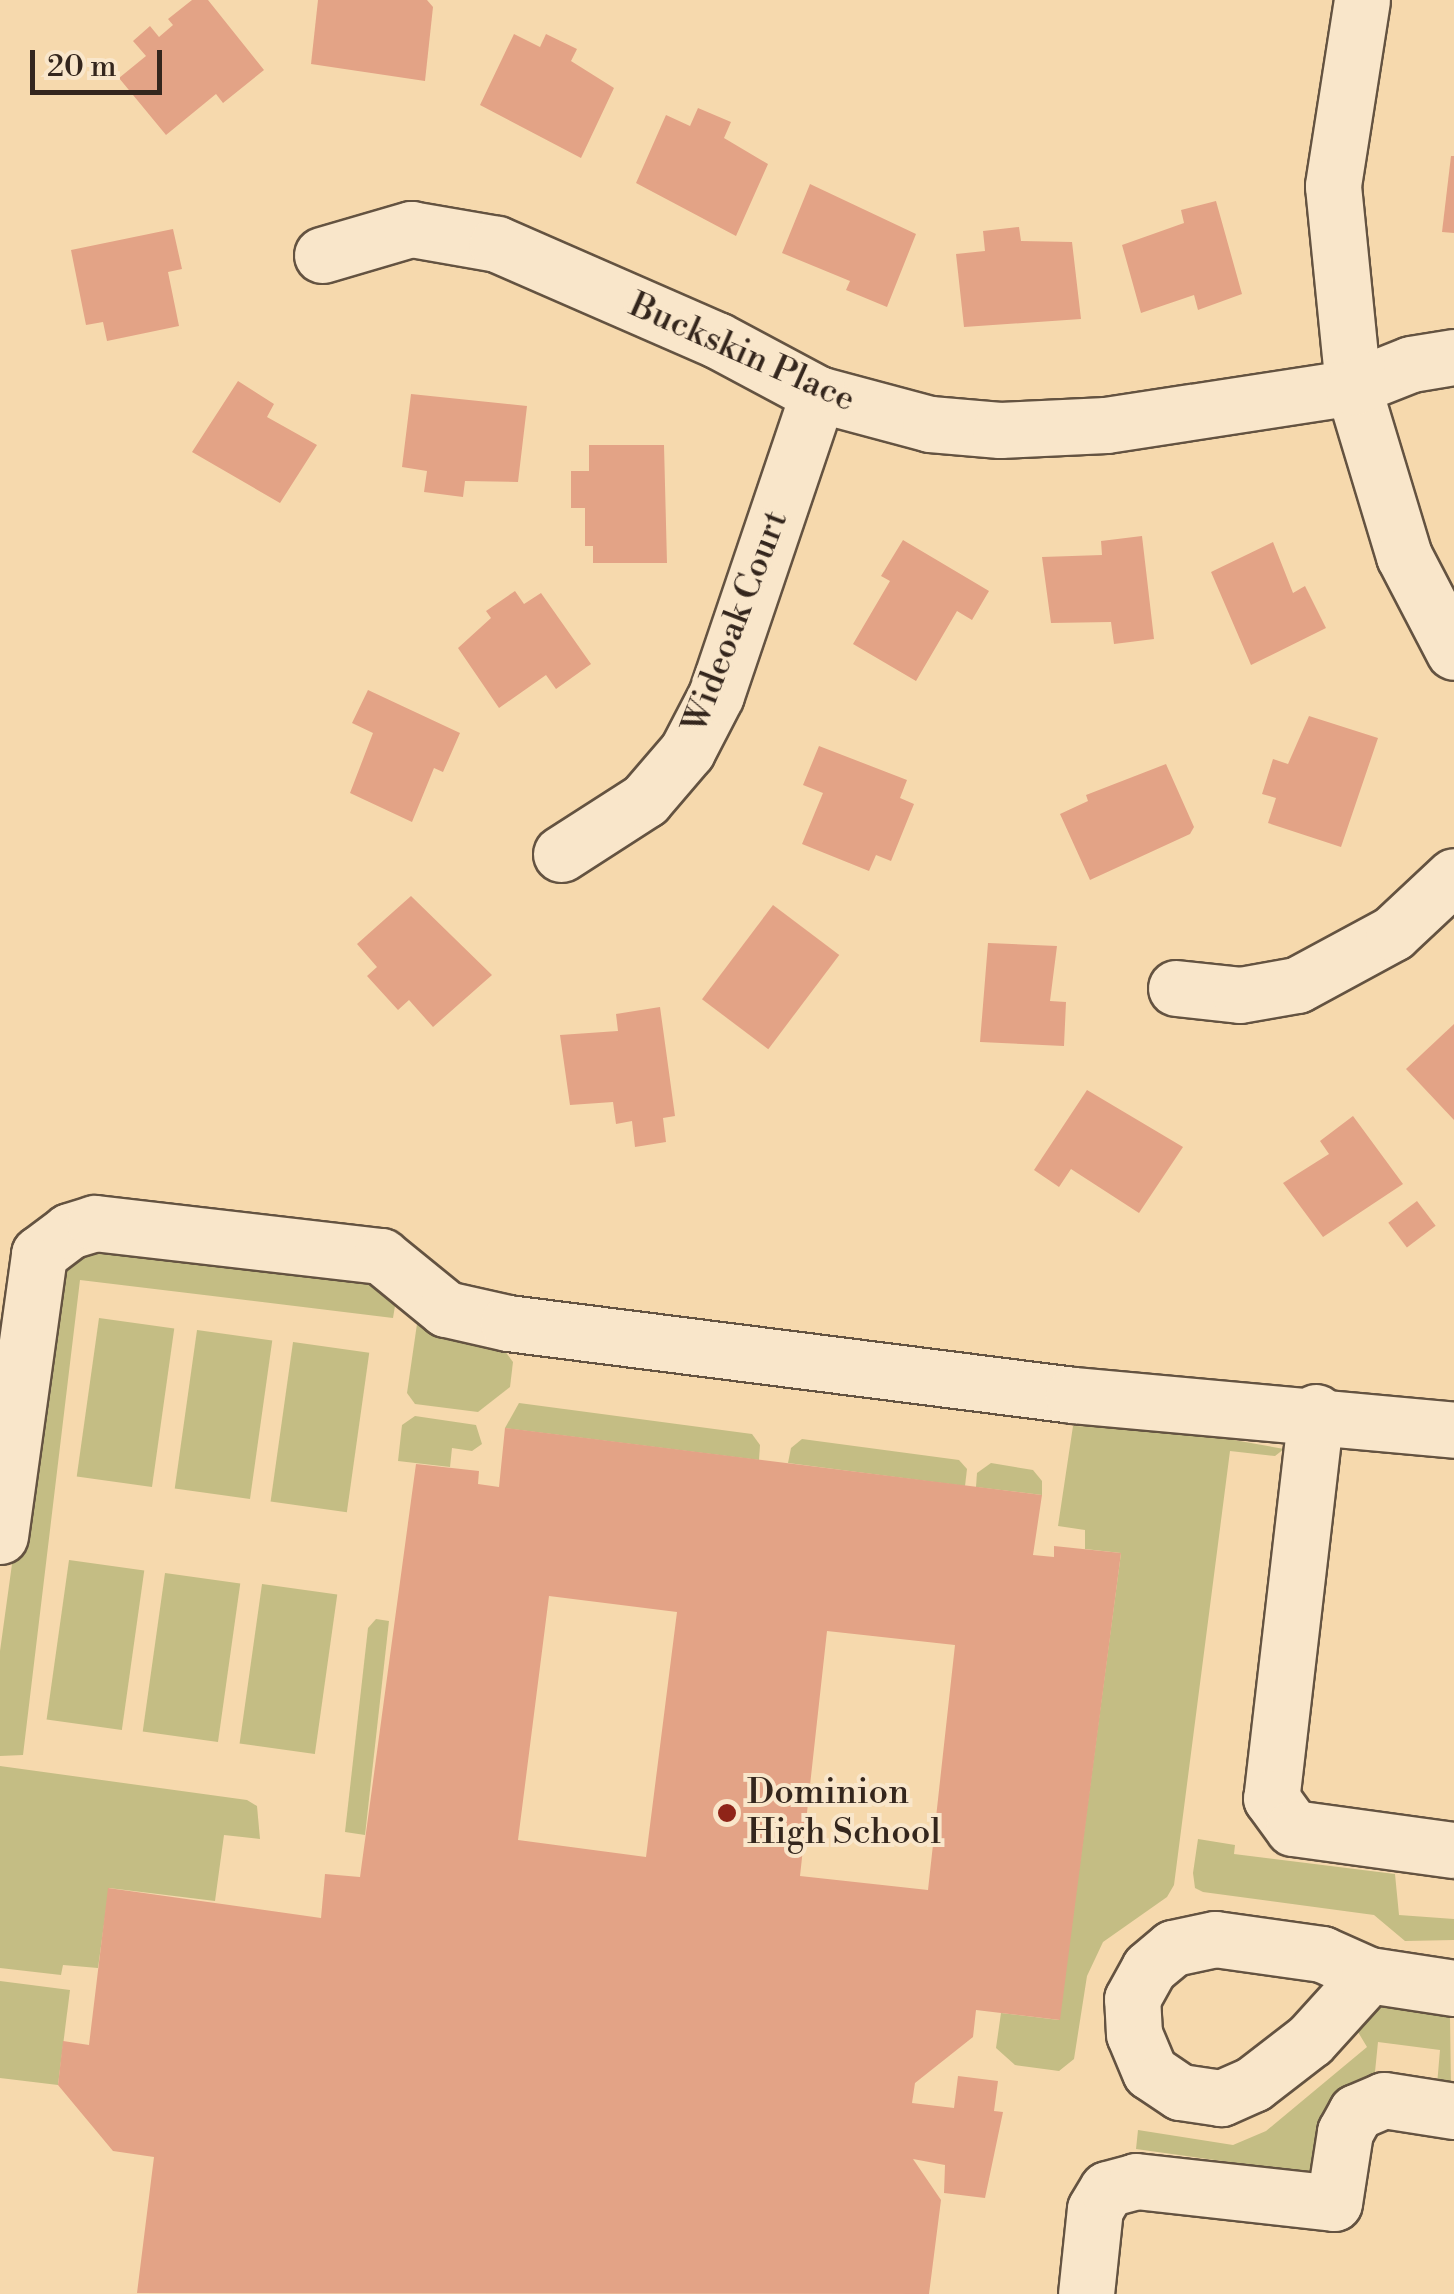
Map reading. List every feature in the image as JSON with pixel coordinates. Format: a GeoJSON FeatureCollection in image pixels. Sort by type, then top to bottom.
{"type":"FeatureCollection","features":[{"type":"Feature","properties":{"kind":"street"},"geometry":{"type":"LineString","coordinates":[[1362,0],[1333,186],[1353,387],[1404,556],[1454,652]]}},
{"type":"Feature","properties":{"kind":"street","name":"Buckskin Place"},"geometry":{"type":"LineString","coordinates":[[322,255],[411,229],[497,244],[717,340],[818,394],[930,424],[1000,430],[1106,425],[1353,387],[1411,364],[1454,357]]}},
{"type":"Feature","properties":{"kind":"street","name":"Wideoak Court"},"geometry":{"type":"LineString","coordinates":[[561,854],[645,800],[687,751],[716,695],[818,394]]}},
{"type":"Feature","properties":{"kind":"street"},"geometry":{"type":"LineString","coordinates":[[1176,988],[1240,995],[1297,985],[1393,934],[1454,876]]}},
{"type":"Feature","properties":{"kind":"street"},"geometry":{"type":"LineString","coordinates":[[0,1536],[39,1254],[69,1231],[95,1223],[381,1256],[446,1309],[508,1323],[1073,1395],[1316,1412],[1454,1430]]}},
{"type":"Feature","properties":{"kind":"street"},"geometry":{"type":"LineString","coordinates":[[1316,1412],[1271,1798],[1293,1828],[1454,1850]]}},
{"type":"Feature","properties":{"kind":"street"},"geometry":{"type":"LineString","coordinates":[[1369,1975],[1454,1988]]}},
{"type":"Feature","properties":{"kind":"street"},"geometry":{"type":"LineString","coordinates":[[1086,2294],[1095,2209],[1107,2189],[1136,2181],[1334,2203],[1345,2132],[1356,2112],[1384,2100],[1454,2111]]}},
{"type":"Feature","properties":{"kind":"shaded area"},"geometry":{"type":"Polygon","coordinates":[[[98,1244],[381,1281],[396,1300],[393,1318],[80,1280],[23,1755],[0,1756],[0,1651],[53,1267],[98,1244]]]}},
{"type":"Feature","properties":{"kind":"shaded area"},"geometry":{"type":"Polygon","coordinates":[[[99,1318],[174,1329],[152,1487],[77,1476],[99,1318]]]}},
{"type":"Feature","properties":{"kind":"shaded area"},"geometry":{"type":"Polygon","coordinates":[[[426,1322],[502,1347],[513,1362],[510,1387],[478,1412],[415,1404],[407,1393],[417,1324],[426,1322]]]}},
{"type":"Feature","properties":{"kind":"shaded area"},"geometry":{"type":"Polygon","coordinates":[[[197,1330],[272,1341],[250,1499],[175,1488],[197,1330]]]}},
{"type":"Feature","properties":{"kind":"shaded area"},"geometry":{"type":"Polygon","coordinates":[[[293,1342],[369,1353],[347,1512],[271,1501],[293,1342]]]}},
{"type":"Feature","properties":{"kind":"shaded area"},"geometry":{"type":"Polygon","coordinates":[[[519,1403],[752,1434],[760,1445],[759,1460],[505,1428],[519,1403]]]}},
{"type":"Feature","properties":{"kind":"shaded area"},"geometry":{"type":"Polygon","coordinates":[[[415,1416],[476,1425],[482,1444],[472,1451],[452,1448],[450,1467],[398,1461],[402,1425],[415,1416]]]}},
{"type":"Feature","properties":{"kind":"shaded area"},"geometry":{"type":"Polygon","coordinates":[[[1073,1426],[1178,1430],[1284,1449],[1275,1456],[1230,1451],[1174,1885],[1167,1897],[1103,1942],[1087,1976],[1074,2059],[1059,2071],[1015,2065],[996,2048],[1001,2013],[1059,2020],[1121,1553],[1085,1549],[1085,1530],[1058,1526],[1073,1426]]]}},
{"type":"Feature","properties":{"kind":"shaded area"},"geometry":{"type":"Polygon","coordinates":[[[802,1439],[959,1460],[967,1469],[965,1486],[788,1463],[791,1448],[802,1439]]]}},
{"type":"Feature","properties":{"kind":"shaded area"},"geometry":{"type":"Polygon","coordinates":[[[991,1463],[1033,1470],[1042,1481],[1042,1495],[976,1487],[977,1473],[991,1463]]]}},
{"type":"Feature","properties":{"kind":"shaded area"},"geometry":{"type":"Polygon","coordinates":[[[69,1560],[144,1571],[122,1730],[47,1719],[69,1560]]]}},
{"type":"Feature","properties":{"kind":"shaded area"},"geometry":{"type":"Polygon","coordinates":[[[165,1573],[240,1584],[218,1742],[143,1731],[165,1573]]]}},
{"type":"Feature","properties":{"kind":"shaded area"},"geometry":{"type":"Polygon","coordinates":[[[262,1584],[337,1595],[315,1754],[240,1743],[262,1584]]]}},
{"type":"Feature","properties":{"kind":"shaded area"},"geometry":{"type":"Polygon","coordinates":[[[376,1619],[389,1621],[365,1835],[345,1832],[368,1628],[376,1619]]]}},
{"type":"Feature","properties":{"kind":"shaded area"},"geometry":{"type":"Polygon","coordinates":[[[0,1766],[247,1800],[257,1806],[260,1839],[224,1835],[215,1901],[109,1888],[98,1968],[63,1965],[61,1975],[0,1968],[0,1766]]]}},
{"type":"Feature","properties":{"kind":"shaded area"},"geometry":{"type":"Polygon","coordinates":[[[1198,1839],[1235,1845],[1234,1854],[1395,1874],[1399,1915],[1454,1919],[1454,1940],[1405,1941],[1374,1915],[1203,1892],[1195,1888],[1193,1873],[1198,1839]]]}},
{"type":"Feature","properties":{"kind":"shaded area"},"geometry":{"type":"Polygon","coordinates":[[[0,1981],[70,1990],[58,2085],[0,2078],[0,1981]]]}},
{"type":"Feature","properties":{"kind":"shaded area"},"geometry":{"type":"Polygon","coordinates":[[[1374,2000],[1450,2017],[1451,2087],[1437,2085],[1440,2050],[1378,2042],[1374,2082],[1314,2174],[1136,2149],[1138,2130],[1233,2145],[1266,2131],[1367,2047],[1358,2032],[1363,2003],[1374,2000]]]}},
{"type":"Feature","properties":{"kind":"building"},"geometry":{"type":"Polygon","coordinates":[[[192,0],[208,0],[264,70],[223,103],[216,94],[166,135],[119,78],[146,56],[133,41],[150,26],[159,37],[173,25],[168,19],[192,0]]]}},
{"type":"Feature","properties":{"kind":"building"},"geometry":{"type":"Polygon","coordinates":[[[318,0],[427,0],[433,7],[425,81],[311,64],[318,0]]]}},
{"type":"Feature","properties":{"kind":"building"},"geometry":{"type":"Polygon","coordinates":[[[514,34],[540,47],[546,34],[577,49],[571,61],[614,88],[581,158],[480,105],[514,34]]]}},
{"type":"Feature","properties":{"kind":"building"},"geometry":{"type":"Polygon","coordinates":[[[698,108],[731,122],[724,138],[768,164],[736,236],[636,183],[666,115],[690,126],[698,108]]]}},
{"type":"Feature","properties":{"kind":"building"},"geometry":{"type":"Polygon","coordinates":[[[1454,156],[1454,233],[1442,232],[1454,156]]]}},
{"type":"Feature","properties":{"kind":"building"},"geometry":{"type":"Polygon","coordinates":[[[810,184],[916,234],[887,307],[846,290],[850,281],[782,253],[810,184]]]}},
{"type":"Feature","properties":{"kind":"building"},"geometry":{"type":"Polygon","coordinates":[[[1216,201],[1242,294],[1198,310],[1194,295],[1141,313],[1122,245],[1184,223],[1181,210],[1216,201]]]}},
{"type":"Feature","properties":{"kind":"building"},"geometry":{"type":"Polygon","coordinates":[[[1019,227],[1021,241],[1072,242],[1081,319],[964,327],[956,254],[985,251],[983,231],[1019,227]]]}},
{"type":"Feature","properties":{"kind":"building"},"geometry":{"type":"Polygon","coordinates":[[[173,229],[182,269],[168,272],[179,326],[107,341],[103,322],[86,325],[71,250],[173,229]]]}},
{"type":"Feature","properties":{"kind":"building"},"geometry":{"type":"Polygon","coordinates":[[[238,381],[274,404],[267,417],[317,445],[280,503],[192,452],[238,381]]]}},
{"type":"Feature","properties":{"kind":"building"},"geometry":{"type":"Polygon","coordinates":[[[411,394],[527,406],[518,482],[465,481],[463,497],[424,492],[427,471],[402,467],[411,394]]]}},
{"type":"Feature","properties":{"kind":"building"},"geometry":{"type":"Polygon","coordinates":[[[589,445],[664,445],[667,563],[593,563],[593,546],[585,546],[585,508],[571,508],[571,471],[589,471],[589,445]]]}},
{"type":"Feature","properties":{"kind":"building"},"geometry":{"type":"Polygon","coordinates":[[[1142,536],[1154,639],[1114,644],[1111,622],[1051,623],[1042,557],[1102,555],[1101,541],[1142,536]]]}},
{"type":"Feature","properties":{"kind":"building"},"geometry":{"type":"Polygon","coordinates":[[[903,540],[989,591],[972,620],[957,611],[916,681],[853,644],[890,581],[881,576],[903,540]]]}},
{"type":"Feature","properties":{"kind":"building"},"geometry":{"type":"Polygon","coordinates":[[[1273,542],[1293,593],[1305,586],[1326,628],[1251,665],[1211,572],[1273,542]]]}},
{"type":"Feature","properties":{"kind":"building"},"geometry":{"type":"Polygon","coordinates":[[[515,591],[524,604],[541,593],[591,664],[556,689],[546,675],[499,708],[458,648],[491,618],[486,611],[515,591]]]}},
{"type":"Feature","properties":{"kind":"building"},"geometry":{"type":"Polygon","coordinates":[[[368,690],[460,733],[443,772],[434,768],[412,822],[350,793],[373,733],[352,723],[368,690]]]}},
{"type":"Feature","properties":{"kind":"building"},"geometry":{"type":"Polygon","coordinates":[[[1309,716],[1378,738],[1341,847],[1268,823],[1276,798],[1262,794],[1273,759],[1288,764],[1309,716]]]}},
{"type":"Feature","properties":{"kind":"building"},"geometry":{"type":"Polygon","coordinates":[[[819,746],[907,780],[900,798],[914,804],[891,861],[876,855],[869,871],[802,844],[823,793],[803,785],[819,746]]]}},
{"type":"Feature","properties":{"kind":"building"},"geometry":{"type":"Polygon","coordinates":[[[1166,764],[1194,827],[1190,834],[1090,880],[1060,814],[1088,801],[1086,795],[1166,764]]]}},
{"type":"Feature","properties":{"kind":"building"},"geometry":{"type":"Polygon","coordinates":[[[411,896],[492,975],[433,1027],[409,1000],[398,1010],[367,976],[377,967],[357,944],[411,896]]]}},
{"type":"Feature","properties":{"kind":"building"},"geometry":{"type":"Polygon","coordinates":[[[773,905],[839,955],[768,1049],[702,999],[773,905]]]}},
{"type":"Feature","properties":{"kind":"building"},"geometry":{"type":"Polygon","coordinates":[[[988,943],[1057,946],[1050,1001],[1066,1002],[1064,1046],[980,1042],[988,943]]]}},
{"type":"Feature","properties":{"kind":"building"},"geometry":{"type":"Polygon","coordinates":[[[660,1007],[675,1116],[663,1118],[666,1142],[635,1147],[632,1121],[616,1124],[613,1102],[570,1105],[560,1035],[618,1031],[616,1014],[660,1007]]]}},
{"type":"Feature","properties":{"kind":"building"},"geometry":{"type":"Polygon","coordinates":[[[1454,1024],[1454,1120],[1406,1069],[1454,1024]]]}},
{"type":"Feature","properties":{"kind":"building"},"geometry":{"type":"Polygon","coordinates":[[[1087,1090],[1183,1147],[1139,1213],[1071,1169],[1059,1187],[1034,1170],[1087,1090]]]}},
{"type":"Feature","properties":{"kind":"building"},"geometry":{"type":"Polygon","coordinates":[[[1353,1116],[1403,1184],[1323,1237],[1283,1183],[1329,1154],[1320,1141],[1353,1116]]]}},
{"type":"Feature","properties":{"kind":"building"},"geometry":{"type":"Polygon","coordinates":[[[1417,1201],[1436,1226],[1407,1247],[1388,1223],[1417,1201]]]}},
{"type":"Feature","properties":{"kind":"building","name":"Dominion High School"},"geometry":{"type":"Polygon","coordinates":[[[505,1428],[1042,1495],[1033,1555],[1054,1557],[1054,1546],[1121,1553],[1060,2020],[976,2010],[973,2037],[915,2083],[912,2103],[954,2108],[958,2076],[998,2081],[994,2111],[1003,2112],[985,2198],[944,2193],[945,2165],[913,2159],[941,2200],[929,2294],[137,2293],[154,2157],[113,2151],[58,2085],[63,2041],[89,2045],[108,1888],[321,1918],[325,1874],[360,1877],[416,1464],[479,1471],[478,1484],[499,1487],[505,1428]],[[549,1596],[518,1840],[646,1857],[677,1612],[549,1596]],[[827,1631],[800,1876],[928,1890],[955,1645],[827,1631]]]}},
{"type":"Feature","properties":{"kind":"place","name":"Dominion High School"},"geometry":{"type":"Point","coordinates":[727,1813]}}]}
